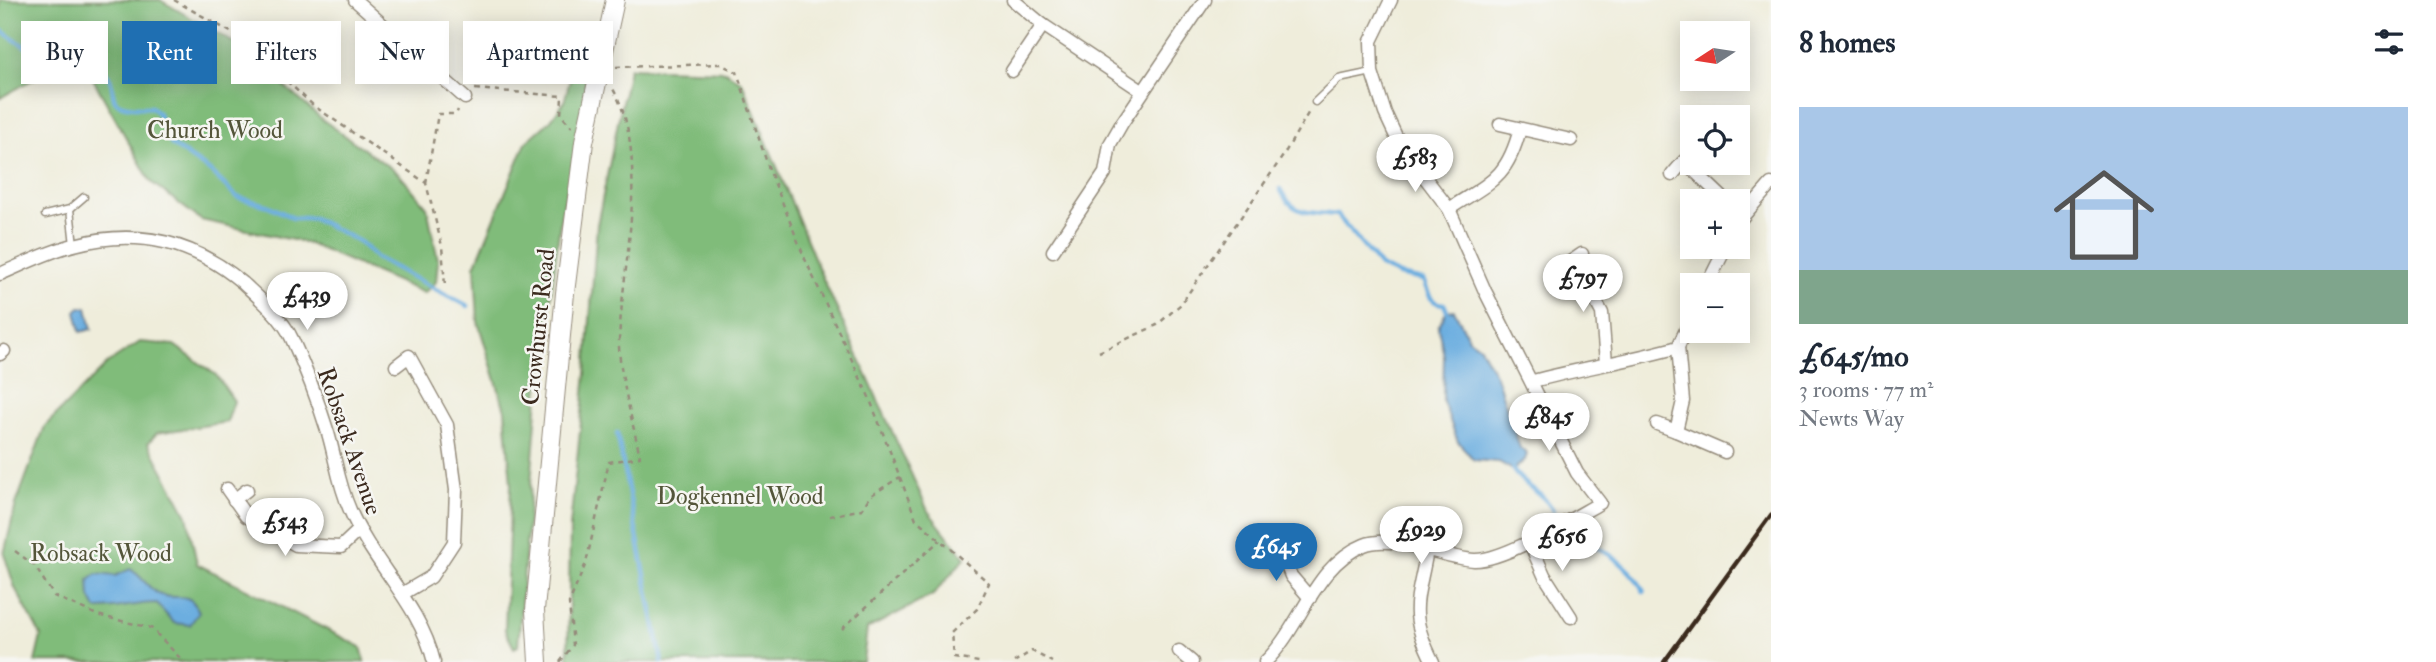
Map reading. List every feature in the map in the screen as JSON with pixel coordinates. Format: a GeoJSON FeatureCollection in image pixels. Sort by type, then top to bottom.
{"type":"FeatureCollection","features":[{"type":"Feature","properties":{"kind":"main road","name":"Crowhurst Road"},"geometry":{"type":"LineString","coordinates":[[610,21],[615,0]]}},
{"type":"Feature","properties":{"kind":"main road","name":"Crowhurst Road"},"geometry":{"type":"LineString","coordinates":[[538,662],[536,597],[564,306],[584,142],[596,84]]}},
{"type":"Feature","properties":{"kind":"street"},"geometry":{"type":"LineString","coordinates":[[355,0],[465,98]]}},
{"type":"Feature","properties":{"kind":"street"},"geometry":{"type":"LineString","coordinates":[[1013,0],[1043,25],[1142,91]]}},
{"type":"Feature","properties":{"kind":"street"},"geometry":{"type":"LineString","coordinates":[[1265,662],[1338,561],[1365,544],[1392,543],[1477,560],[1530,543],[1600,503],[1577,473],[1533,381],[1485,291],[1449,209],[1400,145],[1385,113],[1372,72],[1371,41],[1391,0]]}},
{"type":"Feature","properties":{"kind":"street"},"geometry":{"type":"LineString","coordinates":[[1053,251],[1105,173],[1110,144],[1203,1]]}},
{"type":"Feature","properties":{"kind":"street"},"geometry":{"type":"LineString","coordinates":[[1012,71],[1043,25]]}},
{"type":"Feature","properties":{"kind":"street"},"geometry":{"type":"LineString","coordinates":[[1500,124],[1571,139]]}},
{"type":"Feature","properties":{"kind":"street"},"geometry":{"type":"LineString","coordinates":[[1449,209],[1500,176],[1512,158],[1520,129]]}},
{"type":"Feature","properties":{"kind":"street"},"geometry":{"type":"LineString","coordinates":[[1672,175],[1684,161],[1713,189]]}},
{"type":"Feature","properties":{"kind":"street"},"geometry":{"type":"LineString","coordinates":[[1750,206],[1771,184]]}},
{"type":"Feature","properties":{"kind":"street","name":"Robsack Avenue"},"geometry":{"type":"LineString","coordinates":[[0,274],[74,245],[130,237],[185,246],[226,269],[257,296],[290,335],[314,391],[329,437],[334,468],[358,531],[402,594],[429,640],[434,662]]}},
{"type":"Feature","properties":{"kind":"street"},"geometry":{"type":"LineString","coordinates":[[1560,269],[1578,257],[1602,313],[1606,363]]}},
{"type":"Feature","properties":{"kind":"street"},"geometry":{"type":"LineString","coordinates":[[1676,431],[1683,401],[1678,347],[1680,343]]}},
{"type":"Feature","properties":{"kind":"street"},"geometry":{"type":"LineString","coordinates":[[1533,381],[1678,347]]}},
{"type":"Feature","properties":{"kind":"street"},"geometry":{"type":"LineString","coordinates":[[396,366],[409,356],[447,425],[456,490],[454,542],[432,577],[402,594]]}},
{"type":"Feature","properties":{"kind":"street"},"geometry":{"type":"LineString","coordinates":[[1657,424],[1725,452]]}},
{"type":"Feature","properties":{"kind":"street"},"geometry":{"type":"LineString","coordinates":[[247,490],[231,494],[246,516],[296,545],[341,547],[358,531]]}},
{"type":"Feature","properties":{"kind":"street"},"geometry":{"type":"LineString","coordinates":[[1530,543],[1544,575],[1571,617]]}},
{"type":"Feature","properties":{"kind":"street"},"geometry":{"type":"LineString","coordinates":[[1279,546],[1291,576],[1310,598]]}},
{"type":"Feature","properties":{"kind":"street"},"geometry":{"type":"LineString","coordinates":[[1427,550],[1415,604],[1420,636],[1433,662]]}},
{"type":"Feature","properties":{"kind":"street"},"geometry":{"type":"LineString","coordinates":[[1179,651],[1192,662]]}},
{"type":"Feature","properties":{"kind":"lane"},"geometry":{"type":"LineString","coordinates":[[1315,102],[1339,79],[1372,72]]}},
{"type":"Feature","properties":{"kind":"lane"},"geometry":{"type":"LineString","coordinates":[[45,215],[70,209],[84,197]]}},
{"type":"Feature","properties":{"kind":"lane"},"geometry":{"type":"LineString","coordinates":[[70,209],[74,245]]}},
{"type":"Feature","properties":{"kind":"path"},"geometry":{"type":"LineString","coordinates":[[174,0],[236,35],[314,106],[426,183]]}},
{"type":"Feature","properties":{"kind":"path"},"geometry":{"type":"LineString","coordinates":[[613,67],[720,64],[737,72],[769,169],[805,259],[869,397],[916,519],[989,583],[977,609],[952,633],[954,660],[979,662]]}},
{"type":"Feature","properties":{"kind":"path"},"geometry":{"type":"LineString","coordinates":[[560,662],[573,645],[569,603],[586,563],[609,462],[640,457],[619,345],[634,155],[620,100],[610,84]]}},
{"type":"Feature","properties":{"kind":"path"},"geometry":{"type":"LineString","coordinates":[[445,286],[442,246],[426,183],[438,114],[456,114],[465,98],[475,89],[562,96],[561,115],[584,142]]}},
{"type":"Feature","properties":{"kind":"path"},"geometry":{"type":"LineString","coordinates":[[1099,352],[1157,325],[1181,304],[1283,156],[1315,102]]}},
{"type":"Feature","properties":{"kind":"path"},"geometry":{"type":"LineString","coordinates":[[830,516],[862,509],[870,496],[900,477]]}},
{"type":"Feature","properties":{"kind":"path"},"geometry":{"type":"LineString","coordinates":[[842,629],[940,540]]}},
{"type":"Feature","properties":{"kind":"path"},"geometry":{"type":"LineString","coordinates":[[15,551],[34,565],[54,596],[97,615],[151,628],[184,662]]}},
{"type":"Feature","properties":{"kind":"path"},"geometry":{"type":"LineString","coordinates":[[1014,662],[1032,651],[1052,662]]}},
{"type":"Feature","properties":{"kind":"green space","name":"Church Wood"},"geometry":{"type":"Polygon","coordinates":[[[0,0],[160,0],[196,21],[122,21],[122,84],[217,84],[217,33],[231,41],[231,84],[281,84],[323,120],[399,174],[427,207],[438,260],[436,282],[424,293],[307,243],[201,220],[151,182],[96,84],[108,84],[108,21],[21,21],[21,84],[25,84],[0,98],[0,0]]]}},
{"type":"Feature","properties":{"kind":"green space","name":"Dogkennel Wood"},"geometry":{"type":"Polygon","coordinates":[[[629,68],[725,71],[742,82],[820,272],[928,511],[965,558],[933,595],[867,629],[863,662],[568,662],[570,526],[586,374],[597,225],[629,68]]]}},
{"type":"Feature","properties":{"kind":"green space"},"geometry":{"type":"Polygon","coordinates":[[[569,84],[585,84],[586,109],[561,216],[538,396],[518,646],[514,648],[505,630],[511,484],[505,410],[478,322],[475,266],[526,142],[550,121],[564,102],[569,84]]]}},
{"type":"Feature","properties":{"kind":"green space","name":"Robsack Wood"},"geometry":{"type":"Polygon","coordinates":[[[140,342],[174,345],[216,375],[234,401],[227,422],[157,433],[148,443],[187,515],[197,564],[361,647],[365,662],[35,662],[41,636],[15,588],[4,554],[16,504],[45,426],[107,364],[140,342]]]}},
{"type":"Feature","properties":{"kind":"water"},"geometry":{"type":"Polygon","coordinates":[[[80,307],[87,308],[92,329],[81,332],[76,311],[80,307]]]}},
{"type":"Feature","properties":{"kind":"water"},"geometry":{"type":"Polygon","coordinates":[[[1454,310],[1469,339],[1480,347],[1496,376],[1520,448],[1527,454],[1525,460],[1513,470],[1499,462],[1474,460],[1458,442],[1443,402],[1444,356],[1438,327],[1447,311],[1454,310]]]}},
{"type":"Feature","properties":{"kind":"water"},"geometry":{"type":"Polygon","coordinates":[[[130,569],[161,595],[191,600],[199,612],[190,625],[174,623],[156,603],[96,609],[90,597],[89,580],[97,574],[115,576],[130,569]]]}},
{"type":"Feature","properties":{"kind":"waterway"},"geometry":{"type":"LineString","coordinates":[[0,30],[26,47],[43,54],[78,56],[92,61],[108,75],[116,101],[133,107],[151,107],[158,113],[172,145],[210,171],[237,197],[269,206],[293,218],[313,218],[360,242],[376,258],[468,306]]}},
{"type":"Feature","properties":{"kind":"waterway"},"geometry":{"type":"LineString","coordinates":[[1280,189],[1291,205],[1298,209],[1337,215],[1380,266],[1399,275],[1423,280],[1432,299],[1444,304],[1447,311]]}},
{"type":"Feature","properties":{"kind":"waterway"},"geometry":{"type":"LineString","coordinates":[[617,433],[662,662]]}},
{"type":"Feature","properties":{"kind":"waterway"},"geometry":{"type":"LineString","coordinates":[[1513,470],[1522,481],[1544,498],[1553,510]]}},
{"type":"Feature","properties":{"kind":"waterway"},"geometry":{"type":"LineString","coordinates":[[1574,532],[1581,540],[1617,560],[1635,578],[1644,592]]}},
{"type":"Feature","properties":{"kind":"railway"},"geometry":{"type":"LineString","coordinates":[[1664,662],[1771,515]]}}]}
